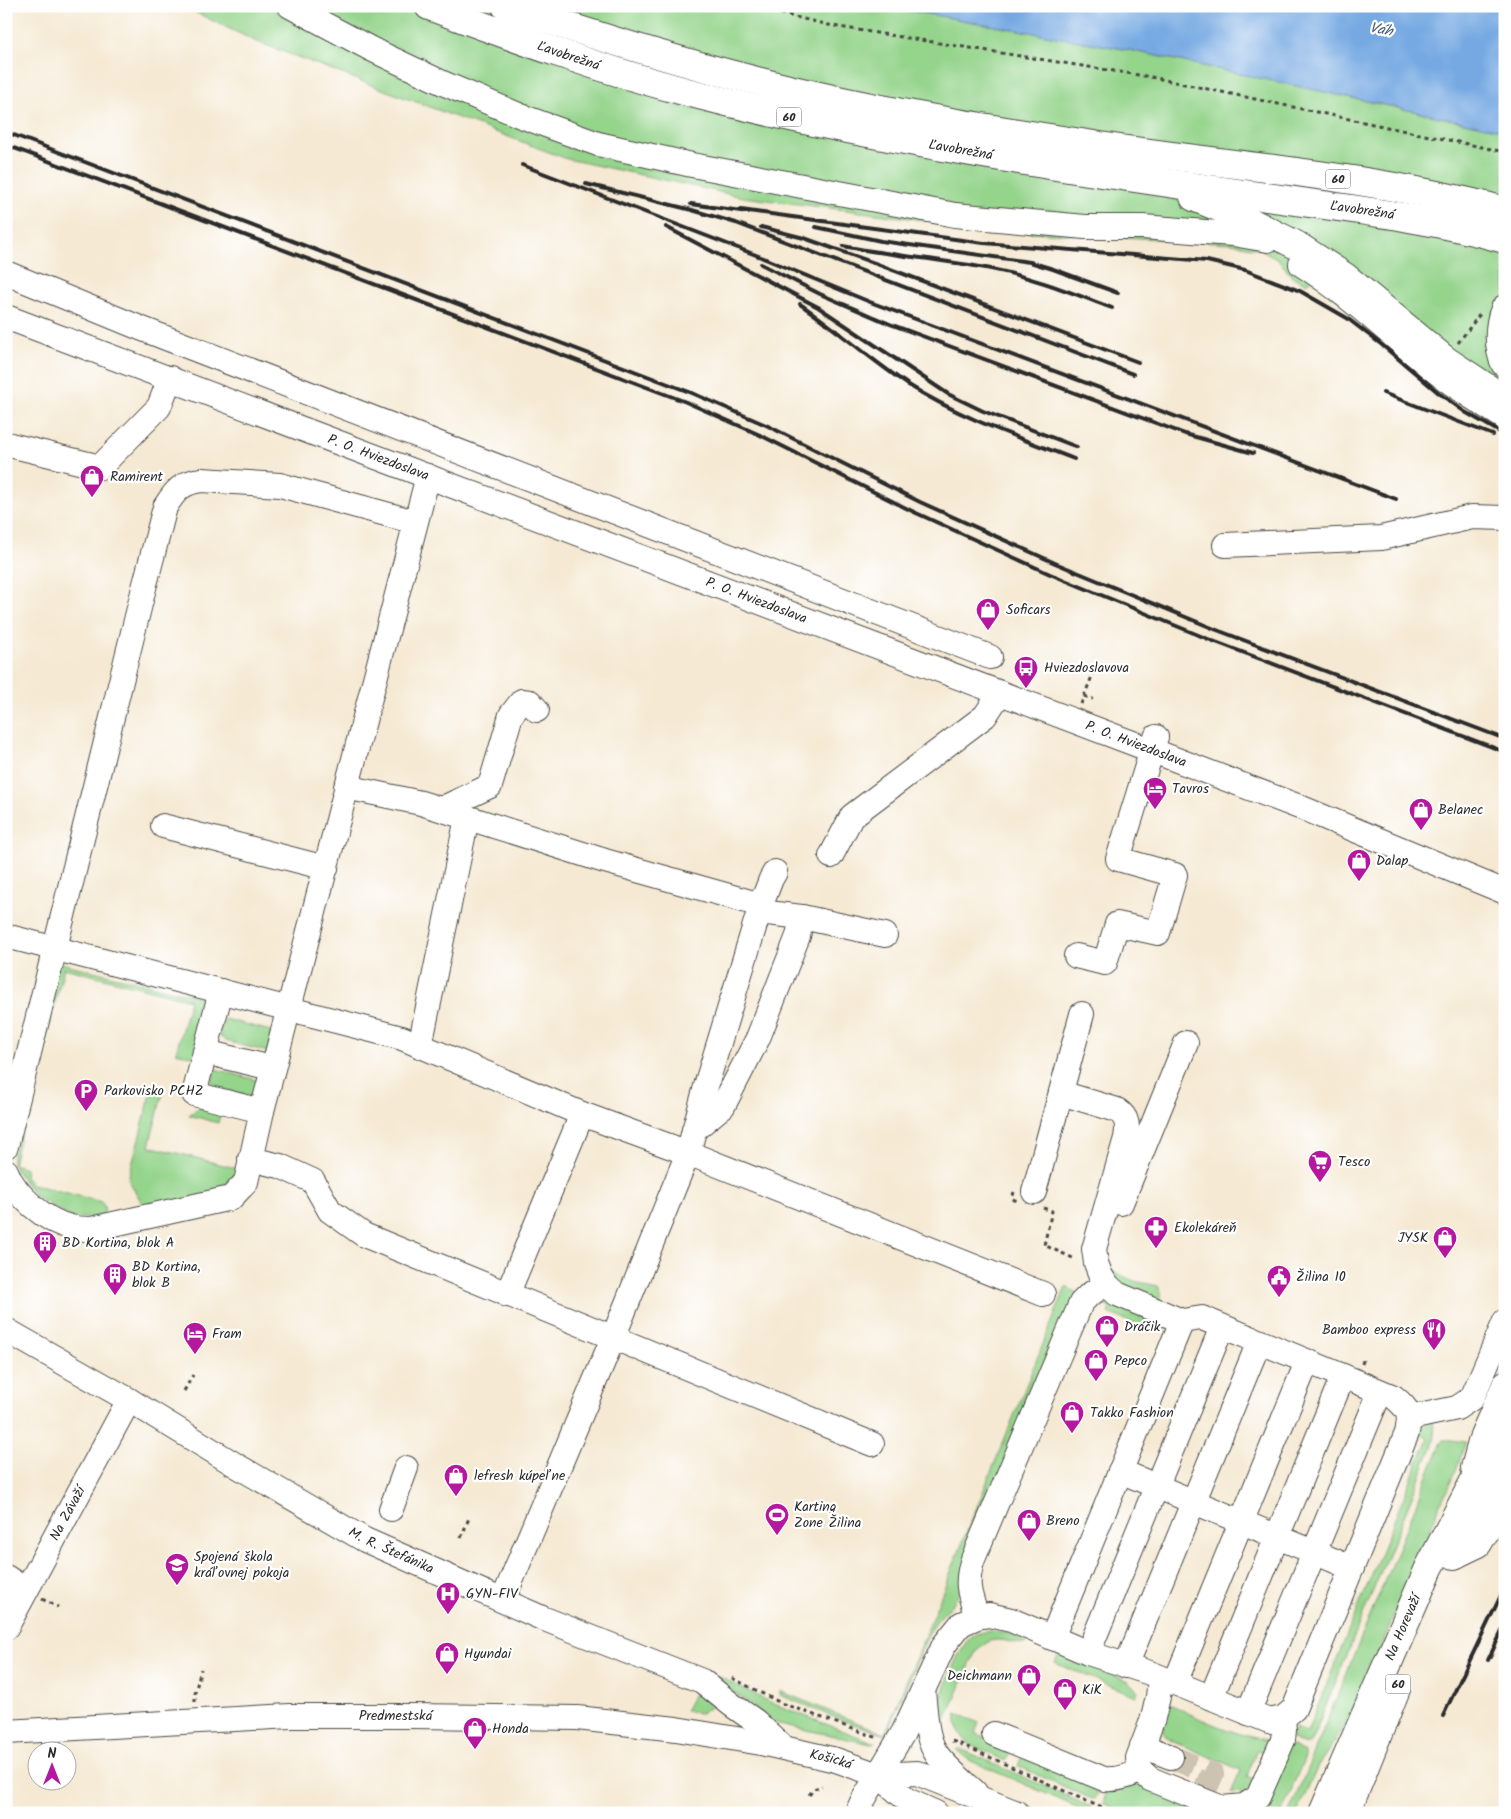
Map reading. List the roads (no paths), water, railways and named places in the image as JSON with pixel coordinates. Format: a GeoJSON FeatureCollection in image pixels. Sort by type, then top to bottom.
{"type":"FeatureCollection","features":[{"type":"Feature","properties":{"kind":"main road","name":"Ľavobrežná"},"geometry":{"type":"LineString","coordinates":[[429,6],[521,40],[613,70],[754,109],[965,152],[1405,217],[1505,239]]}},
{"type":"Feature","properties":{"kind":"main road","name":"Ľavobrežná"},"geometry":{"type":"LineString","coordinates":[[506,6],[624,45],[690,64],[837,100],[1006,131],[1119,149],[1354,181],[1472,202]]}},
{"type":"Feature","properties":{"kind":"main road"},"geometry":{"type":"LineString","coordinates":[[1161,182],[1233,213],[1296,245],[1345,278],[1444,360],[1505,400]]}},
{"type":"Feature","properties":{"kind":"main road"},"geometry":{"type":"LineString","coordinates":[[1472,202],[1505,204]]}},
{"type":"Feature","properties":{"kind":"main road","name":"60"},"geometry":{"type":"LineString","coordinates":[[1472,202],[1505,211]]}},
{"type":"Feature","properties":{"kind":"main road"},"geometry":{"type":"LineString","coordinates":[[1495,309],[1502,316],[1499,339],[1505,364]]}},
{"type":"Feature","properties":{"kind":"main road","name":"Na Horevaží"},"geometry":{"type":"LineString","coordinates":[[1322,1813],[1428,1568],[1505,1422]]}},
{"type":"Feature","properties":{"kind":"main road","name":"Na Horevaží"},"geometry":{"type":"LineString","coordinates":[[1346,1813],[1412,1647],[1454,1558],[1505,1468]]}},
{"type":"Feature","properties":{"kind":"street"},"geometry":{"type":"LineString","coordinates":[[290,6],[371,49],[445,84],[521,116],[598,144],[692,165],[955,215],[1085,227],[1143,227],[1226,234],[1266,240],[1319,276],[1373,318],[1436,372],[1505,418]]}},
{"type":"Feature","properties":{"kind":"street"},"geometry":{"type":"LineString","coordinates":[[6,274],[412,434],[990,656]]}},
{"type":"Feature","properties":{"kind":"street","name":"P. O. Hviezdoslava"},"geometry":{"type":"LineString","coordinates":[[6,317],[1075,721],[1154,743],[1302,808],[1505,892]]}},
{"type":"Feature","properties":{"kind":"street"},"geometry":{"type":"LineString","coordinates":[[246,407],[260,374]]}},
{"type":"Feature","properties":{"kind":"street"},"geometry":{"type":"LineString","coordinates":[[6,444],[100,467],[159,407],[170,378]]}},
{"type":"Feature","properties":{"kind":"street"},"geometry":{"type":"LineString","coordinates":[[401,466],[412,434]]}},
{"type":"Feature","properties":{"kind":"street"},"geometry":{"type":"LineString","coordinates":[[6,1172],[9,1180],[17,1190],[41,1213],[57,1223],[71,1228],[90,1229],[231,1198],[246,1182],[262,1111],[428,476]]}},
{"type":"Feature","properties":{"kind":"street"},"geometry":{"type":"LineString","coordinates":[[6,1146],[162,516],[171,497],[179,488],[190,482],[202,480],[280,485],[415,522]]}},
{"type":"Feature","properties":{"kind":"street"},"geometry":{"type":"LineString","coordinates":[[1225,545],[1381,538],[1472,517],[1505,518]]}},
{"type":"Feature","properties":{"kind":"street"},"geometry":{"type":"LineString","coordinates":[[831,856],[852,816],[985,716],[1000,693]]}},
{"type":"Feature","properties":{"kind":"street"},"geometry":{"type":"LineString","coordinates":[[441,809],[490,786],[511,714],[522,701],[530,702],[537,710]]}},
{"type":"Feature","properties":{"kind":"street"},"geometry":{"type":"LineString","coordinates":[[1076,956],[1105,962],[1117,924],[1158,933],[1175,875],[1118,859],[1154,743]]}},
{"type":"Feature","properties":{"kind":"street"},"geometry":{"type":"LineString","coordinates":[[346,787],[421,803],[760,909],[885,935]]}},
{"type":"Feature","properties":{"kind":"street"},"geometry":{"type":"LineString","coordinates":[[420,1046],[467,818]]}},
{"type":"Feature","properties":{"kind":"street"},"geometry":{"type":"LineString","coordinates":[[163,826],[326,868]]}},
{"type":"Feature","properties":{"kind":"street"},"geometry":{"type":"LineString","coordinates":[[503,1600],[688,1153],[760,909],[775,872]]}},
{"type":"Feature","properties":{"kind":"street"},"geometry":{"type":"LineString","coordinates":[[694,1130],[723,1106],[758,1038],[798,936],[802,917]]}},
{"type":"Feature","properties":{"kind":"street"},"geometry":{"type":"LineString","coordinates":[[6,936],[402,1038],[582,1114],[688,1153],[1043,1294]]}},
{"type":"Feature","properties":{"kind":"street"},"geometry":{"type":"LineString","coordinates":[[221,991],[194,1094],[262,1111]]}},
{"type":"Feature","properties":{"kind":"street"},"geometry":{"type":"LineString","coordinates":[[1034,1192],[1082,1014]]}},
{"type":"Feature","properties":{"kind":"street"},"geometry":{"type":"LineString","coordinates":[[977,1616],[968,1583],[973,1559],[1081,1303],[1103,1280],[1116,1215],[1186,1043]]}},
{"type":"Feature","properties":{"kind":"street"},"geometry":{"type":"LineString","coordinates":[[205,1052],[258,1065]]}},
{"type":"Feature","properties":{"kind":"street"},"geometry":{"type":"LineString","coordinates":[[857,1813],[903,1733],[944,1644],[961,1624],[977,1616],[989,1615],[1011,1620],[1088,1653],[1168,1680],[1269,1721],[1283,1718],[1294,1708],[1408,1432],[1410,1418],[1406,1407],[1394,1397],[1202,1318],[1182,1321],[1117,1294],[1103,1280],[1096,1263],[1094,1249],[1126,1138],[1127,1124],[1122,1113],[1117,1110],[1061,1093]]}},
{"type":"Feature","properties":{"kind":"street"},"geometry":{"type":"LineString","coordinates":[[507,1295],[582,1114]]}},
{"type":"Feature","properties":{"kind":"street"},"geometry":{"type":"LineString","coordinates":[[250,1159],[280,1166],[313,1181],[330,1211],[364,1235],[872,1444]]}},
{"type":"Feature","properties":{"kind":"street"},"geometry":{"type":"LineString","coordinates":[[1052,1638],[1182,1321]]}},
{"type":"Feature","properties":{"kind":"street"},"geometry":{"type":"LineString","coordinates":[[1410,1418],[1457,1408],[1472,1398],[1505,1321]]}},
{"type":"Feature","properties":{"kind":"street"},"geometry":{"type":"LineString","coordinates":[[1088,1653],[1222,1327]]}},
{"type":"Feature","properties":{"kind":"street","name":"M. R. Štefánika"},"geometry":{"type":"LineString","coordinates":[[6,1330],[129,1400],[351,1532],[542,1618],[702,1681],[756,1721],[783,1747]]}},
{"type":"Feature","properties":{"kind":"street"},"geometry":{"type":"LineString","coordinates":[[1126,1666],[1259,1342]]}},
{"type":"Feature","properties":{"kind":"street"},"geometry":{"type":"LineString","coordinates":[[1283,1718],[1283,1740],[1258,1797],[1244,1806],[1222,1808],[1203,1795],[1150,1779],[1140,1770],[1138,1758],[1153,1718],[1158,1697],[1168,1680],[1241,1522],[1307,1362]]}},
{"type":"Feature","properties":{"kind":"street"},"geometry":{"type":"LineString","coordinates":[[1211,1698],[1343,1376]]}},
{"type":"Feature","properties":{"kind":"street","name":"Na Horevaží"},"geometry":{"type":"LineString","coordinates":[[1464,1500],[1482,1435],[1505,1384]]}},
{"type":"Feature","properties":{"kind":"street"},"geometry":{"type":"LineString","coordinates":[[1248,1713],[1380,1392]]}},
{"type":"Feature","properties":{"kind":"street","name":"Na Závaží"},"geometry":{"type":"LineString","coordinates":[[6,1628],[32,1593],[129,1400]]}},
{"type":"Feature","properties":{"kind":"street"},"geometry":{"type":"LineString","coordinates":[[391,1509],[406,1468]]}},
{"type":"Feature","properties":{"kind":"street"},"geometry":{"type":"LineString","coordinates":[[1120,1471],[1352,1568]]}},
{"type":"Feature","properties":{"kind":"street"},"geometry":{"type":"LineString","coordinates":[[1454,1558],[1480,1545],[1505,1502]]}},
{"type":"Feature","properties":{"kind":"street"},"geometry":{"type":"LineString","coordinates":[[6,1578],[32,1593]]}},
{"type":"Feature","properties":{"kind":"street"},"geometry":{"type":"LineString","coordinates":[[923,1692],[930,1741],[938,1756],[982,1798]]}},
{"type":"Feature","properties":{"kind":"street","name":"Predmestská"},"geometry":{"type":"LineString","coordinates":[[6,1732],[290,1716],[577,1718],[641,1725],[783,1747]]}},
{"type":"Feature","properties":{"kind":"street"},"geometry":{"type":"LineString","coordinates":[[994,1734],[1104,1779],[1115,1780],[1140,1770]]}},
{"type":"Feature","properties":{"kind":"street"},"geometry":{"type":"LineString","coordinates":[[1142,1746],[1171,1757]]}},
{"type":"Feature","properties":{"kind":"street","name":"Košická"},"geometry":{"type":"LineString","coordinates":[[783,1747],[836,1760],[878,1775],[907,1800],[936,1813]]}},
{"type":"Feature","properties":{"kind":"street","name":"Košická"},"geometry":{"type":"LineString","coordinates":[[878,1775],[917,1773],[1016,1813]]}},
{"type":"Feature","properties":{"kind":"water","name":"Váh"},"geometry":{"type":"Polygon","coordinates":[[[884,6],[1505,6],[1505,131],[1129,50],[884,6]]]}},
{"type":"Feature","properties":{"kind":"tunnel"},"geometry":{"type":"LineString","coordinates":[[1171,1757],[1212,1774],[1205,1790]]}},
{"type":"Feature","properties":{"kind":"railway"},"geometry":{"type":"LineString","coordinates":[[6,132],[692,393],[766,425],[920,502],[1055,563],[1217,630],[1505,739]]}},
{"type":"Feature","properties":{"kind":"railway"},"geometry":{"type":"LineString","coordinates":[[6,145],[686,402],[760,435],[914,512],[1050,574],[1213,641],[1505,752]]}},
{"type":"Feature","properties":{"kind":"railway"},"geometry":{"type":"LineString","coordinates":[[522,165],[756,255],[870,302],[1396,499]]}},
{"type":"Feature","properties":{"kind":"railway"},"geometry":{"type":"LineString","coordinates":[[586,184],[692,210],[736,223],[1133,374]]}},
{"type":"Feature","properties":{"kind":"railway"},"geometry":{"type":"LineString","coordinates":[[691,204],[748,212]]}},
{"type":"Feature","properties":{"kind":"railway"},"geometry":{"type":"LineString","coordinates":[[741,210],[984,243],[1207,261],[1245,270],[1300,291],[1347,318],[1440,394],[1465,412],[1505,435]]}},
{"type":"Feature","properties":{"kind":"railway"},"geometry":{"type":"LineString","coordinates":[[666,227],[818,307],[948,394],[983,411],[1077,447]]}},
{"type":"Feature","properties":{"kind":"railway"},"geometry":{"type":"LineString","coordinates":[[761,227],[804,238],[877,264],[1138,362]]}},
{"type":"Feature","properties":{"kind":"railway"},"geometry":{"type":"LineString","coordinates":[[816,227],[881,241],[1030,262],[1118,293]]}},
{"type":"Feature","properties":{"kind":"railway"},"geometry":{"type":"LineString","coordinates":[[843,246],[1007,272],[1112,308]]}},
{"type":"Feature","properties":{"kind":"railway"},"geometry":{"type":"LineString","coordinates":[[761,264],[820,294],[890,324],[1185,434],[1253,453]]}},
{"type":"Feature","properties":{"kind":"railway"},"geometry":{"type":"LineString","coordinates":[[800,304],[893,374],[927,396],[989,426],[1074,459]]}},
{"type":"Feature","properties":{"kind":"railway"},"geometry":{"type":"LineString","coordinates":[[1383,393],[1493,435]]}},
{"type":"Feature","properties":{"kind":"railway"},"geometry":{"type":"LineString","coordinates":[[1443,1716],[1505,1587]]}},
{"type":"Feature","properties":{"kind":"railway"},"geometry":{"type":"LineString","coordinates":[[1488,1660],[1505,1625]]}},
{"type":"Feature","properties":{"kind":"railway"},"geometry":{"type":"LineString","coordinates":[[1502,1666],[1505,1660]]}},
{"type":"Feature","properties":{"kind":"place","name":"Ramirent"},"geometry":{"type":"Point","coordinates":[92,498]}},
{"type":"Feature","properties":{"kind":"place","name":"Soficars"},"geometry":{"type":"Point","coordinates":[988,631]}},
{"type":"Feature","properties":{"kind":"place","name":"Hviezdoslavova"},"geometry":{"type":"Point","coordinates":[1026,689]}},
{"type":"Feature","properties":{"kind":"place","name":"Tavros"},"geometry":{"type":"Point","coordinates":[1155,810]}},
{"type":"Feature","properties":{"kind":"place","name":"Belanec"},"geometry":{"type":"Point","coordinates":[1421,831]}},
{"type":"Feature","properties":{"kind":"place","name":"Dalap"},"geometry":{"type":"Point","coordinates":[1359,882]}},
{"type":"Feature","properties":{"kind":"place","name":"Parkovisko PCHZ"},"geometry":{"type":"Point","coordinates":[86,1112]}},
{"type":"Feature","properties":{"kind":"place","name":"Tesco"},"geometry":{"type":"Point","coordinates":[1320,1183]}},
{"type":"Feature","properties":{"kind":"place","name":"Ekolekáreň"},"geometry":{"type":"Point","coordinates":[1156,1249]}},
{"type":"Feature","properties":{"kind":"place","name":"JYSK"},"geometry":{"type":"Point","coordinates":[1445,1259]}},
{"type":"Feature","properties":{"kind":"place","name":"BD Kortina, blok A"},"geometry":{"type":"Point","coordinates":[45,1264]}},
{"type":"Feature","properties":{"kind":"place","name":"BD Kortina, blok B"},"geometry":{"type":"Point","coordinates":[115,1296]}},
{"type":"Feature","properties":{"kind":"place","name":"Žilina 10"},"geometry":{"type":"Point","coordinates":[1279,1298]}},
{"type":"Feature","properties":{"kind":"place","name":"Dráčik"},"geometry":{"type":"Point","coordinates":[1107,1348]}},
{"type":"Feature","properties":{"kind":"place","name":"Bamboo express"},"geometry":{"type":"Point","coordinates":[1434,1351]}},
{"type":"Feature","properties":{"kind":"place","name":"Fram"},"geometry":{"type":"Point","coordinates":[195,1355]}},
{"type":"Feature","properties":{"kind":"place","name":"Pepco"},"geometry":{"type":"Point","coordinates":[1096,1382]}},
{"type":"Feature","properties":{"kind":"place","name":"Takko Fashion"},"geometry":{"type":"Point","coordinates":[1072,1434]}},
{"type":"Feature","properties":{"kind":"place","name":"lefresh kúpeľne"},"geometry":{"type":"Point","coordinates":[456,1497]}},
{"type":"Feature","properties":{"kind":"place","name":"Karting Zone Žilina"},"geometry":{"type":"Point","coordinates":[777,1536]}},
{"type":"Feature","properties":{"kind":"place","name":"Breno"},"geometry":{"type":"Point","coordinates":[1029,1542]}},
{"type":"Feature","properties":{"kind":"place","name":"Spojená škola kráľovnej pokoja"},"geometry":{"type":"Point","coordinates":[177,1586]}},
{"type":"Feature","properties":{"kind":"place","name":"GYN-FIV"},"geometry":{"type":"Point","coordinates":[448,1615]}},
{"type":"Feature","properties":{"kind":"place","name":"Hyundai"},"geometry":{"type":"Point","coordinates":[447,1675]}},
{"type":"Feature","properties":{"kind":"place","name":"Deichmann"},"geometry":{"type":"Point","coordinates":[1029,1697]}},
{"type":"Feature","properties":{"kind":"place","name":"KiK"},"geometry":{"type":"Point","coordinates":[1065,1711]}},
{"type":"Feature","properties":{"kind":"place","name":"Honda"},"geometry":{"type":"Point","coordinates":[475,1750]}}]}
